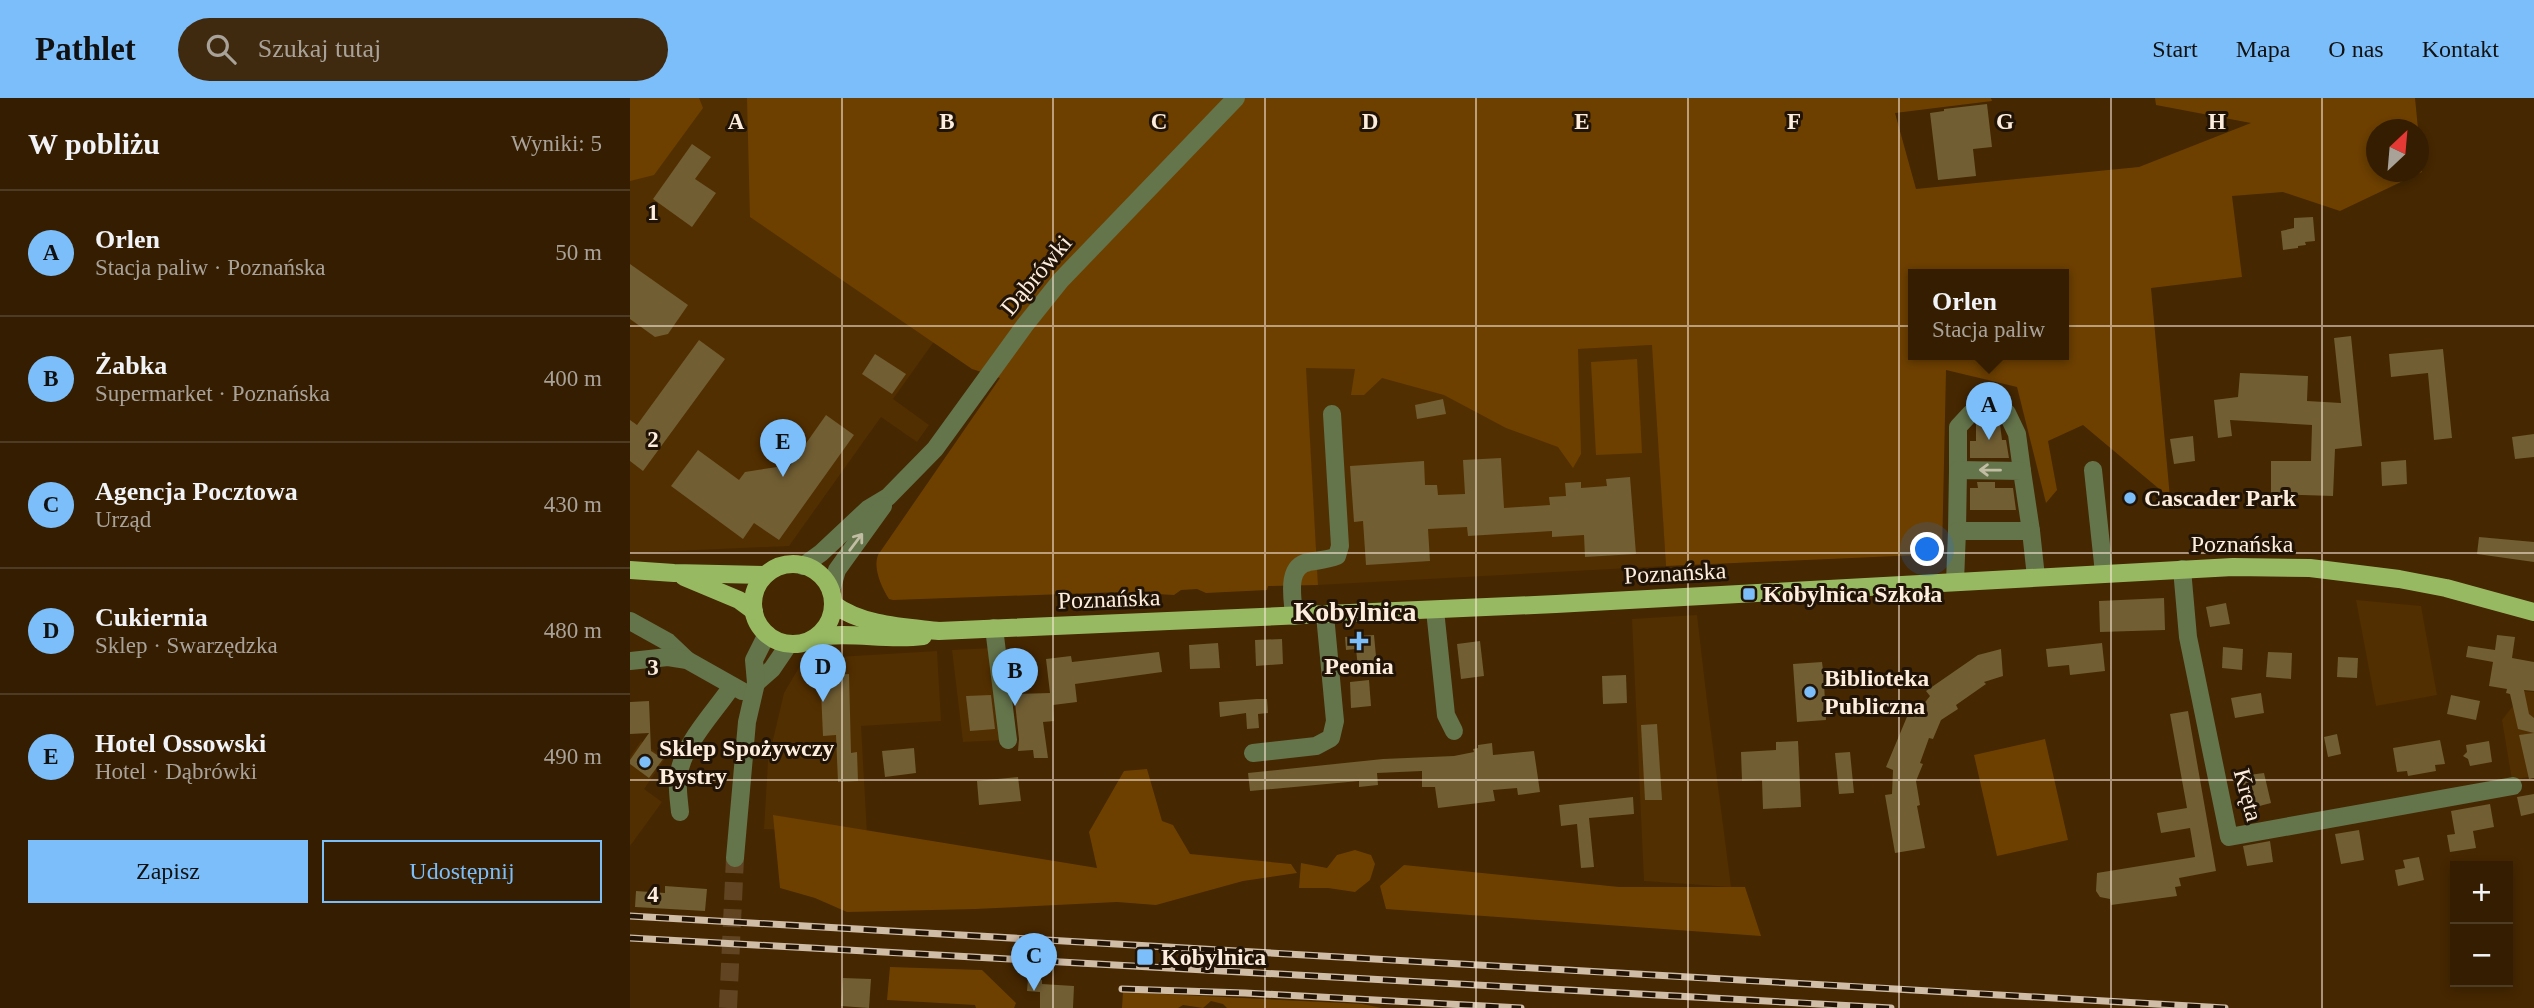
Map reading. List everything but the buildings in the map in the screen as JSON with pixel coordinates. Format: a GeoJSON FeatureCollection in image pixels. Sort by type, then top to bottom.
{"type":"FeatureCollection","features":[{"type":"Feature","properties":{"kind":"main road"},"geometry":{"type":"LineString","coordinates":[[630,570],[765,575],[790,564],[803,566],[825,579],[832,597],[831,617],[816,637],[789,644],[767,634],[758,623],[754,611],[754,597],[765,575]]}},
{"type":"Feature","properties":{"kind":"main road","name":"Poznańska"},"geometry":{"type":"LineString","coordinates":[[832,597],[851,615],[866,620],[939,631],[1435,610],[2104,573],[2271,567],[2357,573],[2446,588],[2534,612]]}},
{"type":"Feature","properties":{"kind":"main road"},"geometry":{"type":"LineString","coordinates":[[674,573],[729,596],[754,611]]}},
{"type":"Feature","properties":{"kind":"main road","name":"Poznańska"},"geometry":{"type":"LineString","coordinates":[[816,637],[831,634],[921,637],[939,631]]}},
{"type":"Feature","properties":{"kind":"street","name":"Dąbrówki"},"geometry":{"type":"LineString","coordinates":[[832,597],[837,570],[888,496],[942,442],[1025,325],[1061,280],[1236,98]]}},
{"type":"Feature","properties":{"kind":"street"},"geometry":{"type":"LineString","coordinates":[[1955,582],[1958,427],[1971,413],[2007,413],[2017,434],[2036,577]]}},
{"type":"Feature","properties":{"kind":"street"},"geometry":{"type":"LineString","coordinates":[[1294,616],[1292,579],[1295,570],[1302,564],[1324,561],[1336,556],[1340,546],[1332,414]]}},
{"type":"Feature","properties":{"kind":"street"},"geometry":{"type":"LineString","coordinates":[[1958,470],[2022,471]]}},
{"type":"Feature","properties":{"kind":"street"},"geometry":{"type":"LineString","coordinates":[[2093,470],[2104,573]]}},
{"type":"Feature","properties":{"kind":"street","name":"Dąbrówki"},"geometry":{"type":"LineString","coordinates":[[803,566],[868,509],[888,496]]}},
{"type":"Feature","properties":{"kind":"street"},"geometry":{"type":"LineString","coordinates":[[1957,531],[2031,531]]}},
{"type":"Feature","properties":{"kind":"street","name":"Kręta"},"geometry":{"type":"LineString","coordinates":[[2182,569],[2188,637],[2229,837],[2513,786]]}},
{"type":"Feature","properties":{"kind":"street"},"geometry":{"type":"LineString","coordinates":[[1435,610],[1446,715],[1454,731]]}},
{"type":"Feature","properties":{"kind":"street"},"geometry":{"type":"LineString","coordinates":[[1253,753],[1316,746],[1331,738],[1335,721],[1325,615]]}},
{"type":"Feature","properties":{"kind":"street"},"geometry":{"type":"LineString","coordinates":[[630,621],[668,642],[687,660],[732,685],[754,689]]}},
{"type":"Feature","properties":{"kind":"street"},"geometry":{"type":"LineString","coordinates":[[994,628],[1008,740]]}},
{"type":"Feature","properties":{"kind":"street"},"geometry":{"type":"LineString","coordinates":[[735,858],[747,722],[754,689],[754,660],[767,634]]}},
{"type":"Feature","properties":{"kind":"street"},"geometry":{"type":"LineString","coordinates":[[754,689],[789,644]]}},
{"type":"Feature","properties":{"kind":"street"},"geometry":{"type":"LineString","coordinates":[[630,661],[668,657],[687,660]]}},
{"type":"Feature","properties":{"kind":"street"},"geometry":{"type":"LineString","coordinates":[[680,811],[678,779],[681,764],[687,750],[732,685]]}},
{"type":"Feature","properties":{"kind":"shaded area"},"geometry":{"type":"Polygon","coordinates":[[[630,98],[857,98],[1020,221],[893,399],[929,425],[917,442],[881,417],[789,546],[630,553],[630,98]]]}},
{"type":"Feature","properties":{"kind":"shaded area"},"geometry":{"type":"Polygon","coordinates":[[[630,98],[699,98],[703,108],[654,175],[630,181],[630,98]]]}},
{"type":"Feature","properties":{"kind":"shaded area"},"geometry":{"type":"Polygon","coordinates":[[[747,98],[1991,98],[1992,101],[1895,113],[1916,189],[2139,167],[2251,123],[2156,105],[2155,98],[2415,98],[2417,119],[2366,119],[2366,182],[2401,182],[2340,211],[2283,192],[2232,196],[2242,277],[2151,288],[2170,498],[2083,425],[2048,441],[2057,490],[2046,503],[2017,387],[1946,370],[1942,554],[1666,566],[1652,345],[1578,349],[1581,454],[1573,468],[1558,447],[1506,428],[1444,395],[1382,378],[1364,395],[1351,395],[1355,369],[1306,368],[1318,585],[1268,586],[1267,590],[1206,593],[1197,589],[1181,590],[1174,595],[1121,592],[889,599],[876,566],[878,555],[1000,378],[972,369],[750,217],[747,98]]]}},
{"type":"Feature","properties":{"kind":"shaded area"},"geometry":{"type":"Polygon","coordinates":[[[1653,345],[1666,566],[1318,585],[1305,363],[1653,345]]]}},
{"type":"Feature","properties":{"kind":"shaded area"},"geometry":{"type":"Polygon","coordinates":[[[1637,359],[1642,453],[1596,455],[1591,362],[1637,359]]]}},
{"type":"Feature","properties":{"kind":"shaded area"},"geometry":{"type":"Polygon","coordinates":[[[2356,600],[2421,606],[2437,695],[2376,706],[2356,600]]]}},
{"type":"Feature","properties":{"kind":"shaded area"},"geometry":{"type":"Polygon","coordinates":[[[1697,615],[1731,887],[1644,881],[1632,619],[1697,615]]]}},
{"type":"Feature","properties":{"kind":"shaded area"},"geometry":{"type":"Polygon","coordinates":[[[993,648],[1004,740],[963,742],[952,650],[993,648]]]}},
{"type":"Feature","properties":{"kind":"shaded area"},"geometry":{"type":"Polygon","coordinates":[[[937,651],[941,721],[861,726],[867,834],[764,829],[768,761],[784,693],[804,659],[937,651]]]}},
{"type":"Feature","properties":{"kind":"shaded area"},"geometry":{"type":"Polygon","coordinates":[[[2522,691],[2534,692],[2534,776],[2512,780],[2502,720],[2522,691]]]}},
{"type":"Feature","properties":{"kind":"shaded area"},"geometry":{"type":"Polygon","coordinates":[[[2045,739],[2068,840],[1997,856],[1974,755],[2045,739]]]}},
{"type":"Feature","properties":{"kind":"shaded area"},"geometry":{"type":"Polygon","coordinates":[[[641,741],[665,759],[644,789],[662,802],[630,846],[630,757],[641,741]]]}},
{"type":"Feature","properties":{"kind":"shaded area"},"geometry":{"type":"Polygon","coordinates":[[[1147,769],[1162,821],[1173,825],[1190,854],[1291,864],[1297,873],[1243,881],[1156,905],[1117,902],[847,912],[815,898],[780,888],[773,815],[1097,868],[1089,832],[1124,771],[1147,769]]]}},
{"type":"Feature","properties":{"kind":"shaded area"},"geometry":{"type":"Polygon","coordinates":[[[1355,850],[1371,855],[1375,864],[1370,880],[1355,892],[1299,888],[1301,863],[1327,868],[1337,855],[1355,850]]]}},
{"type":"Feature","properties":{"kind":"shaded area"},"geometry":{"type":"Polygon","coordinates":[[[1404,865],[1619,887],[1745,887],[1761,936],[1386,909],[1380,886],[1404,865]]]}},
{"type":"Feature","properties":{"kind":"shaded area"},"geometry":{"type":"Polygon","coordinates":[[[890,967],[982,970],[1016,1003],[1014,1008],[976,1008],[975,1005],[887,1000],[890,967]]]}},
{"type":"Feature","properties":{"kind":"shaded area"},"geometry":{"type":"Polygon","coordinates":[[[1123,992],[1362,1004],[1382,1008],[1227,1008],[1211,1001],[1203,1008],[1183,1005],[1178,1008],[1122,1008],[1123,992]]]}},
{"type":"Feature","properties":{"kind":"tunnel"},"geometry":{"type":"LineString","coordinates":[[728,1008],[735,858]]}},
{"type":"Feature","properties":{"kind":"railway"},"geometry":{"type":"LineString","coordinates":[[630,916],[2225,1008]]}},
{"type":"Feature","properties":{"kind":"railway"},"geometry":{"type":"LineString","coordinates":[[630,938],[1891,1008]]}},
{"type":"Feature","properties":{"kind":"railway"},"geometry":{"type":"LineString","coordinates":[[1122,989],[1521,1008]]}},
{"type":"Feature","properties":{"kind":"place","name":"Orlen"},"geometry":{"type":"Point","coordinates":[1989,440]}},
{"type":"Feature","properties":{"kind":"place","name":"Hotel Ossowski"},"geometry":{"type":"Point","coordinates":[783,477]}},
{"type":"Feature","properties":{"kind":"place","name":"Cascader Park"},"geometry":{"type":"Point","coordinates":[2130,498]}},
{"type":"Feature","properties":{"kind":"place","name":"Kobylnica Szkoła"},"geometry":{"type":"Point","coordinates":[1749,594]}},
{"type":"Feature","properties":{"kind":"place","name":"Peonia"},"geometry":{"type":"Point","coordinates":[1359,641]}},
{"type":"Feature","properties":{"kind":"place","name":"Biblioteka Publiczna"},"geometry":{"type":"Point","coordinates":[1810,692]}},
{"type":"Feature","properties":{"kind":"place","name":"Cukiernia"},"geometry":{"type":"Point","coordinates":[823,702]}},
{"type":"Feature","properties":{"kind":"place","name":"Żabka"},"geometry":{"type":"Point","coordinates":[1015,706]}},
{"type":"Feature","properties":{"kind":"place","name":"Sklep Spożywczy Bystry"},"geometry":{"type":"Point","coordinates":[645,762]}},
{"type":"Feature","properties":{"kind":"place","name":"Kobylnica"},"geometry":{"type":"Point","coordinates":[1145,957]}},
{"type":"Feature","properties":{"kind":"place","name":"Agencja Pocztowa"},"geometry":{"type":"Point","coordinates":[1034,991]}},
{"type":"Feature","properties":{"kind":"district","name":"Kobylnica"},"geometry":{"type":"Point","coordinates":[1355,611]}}]}
